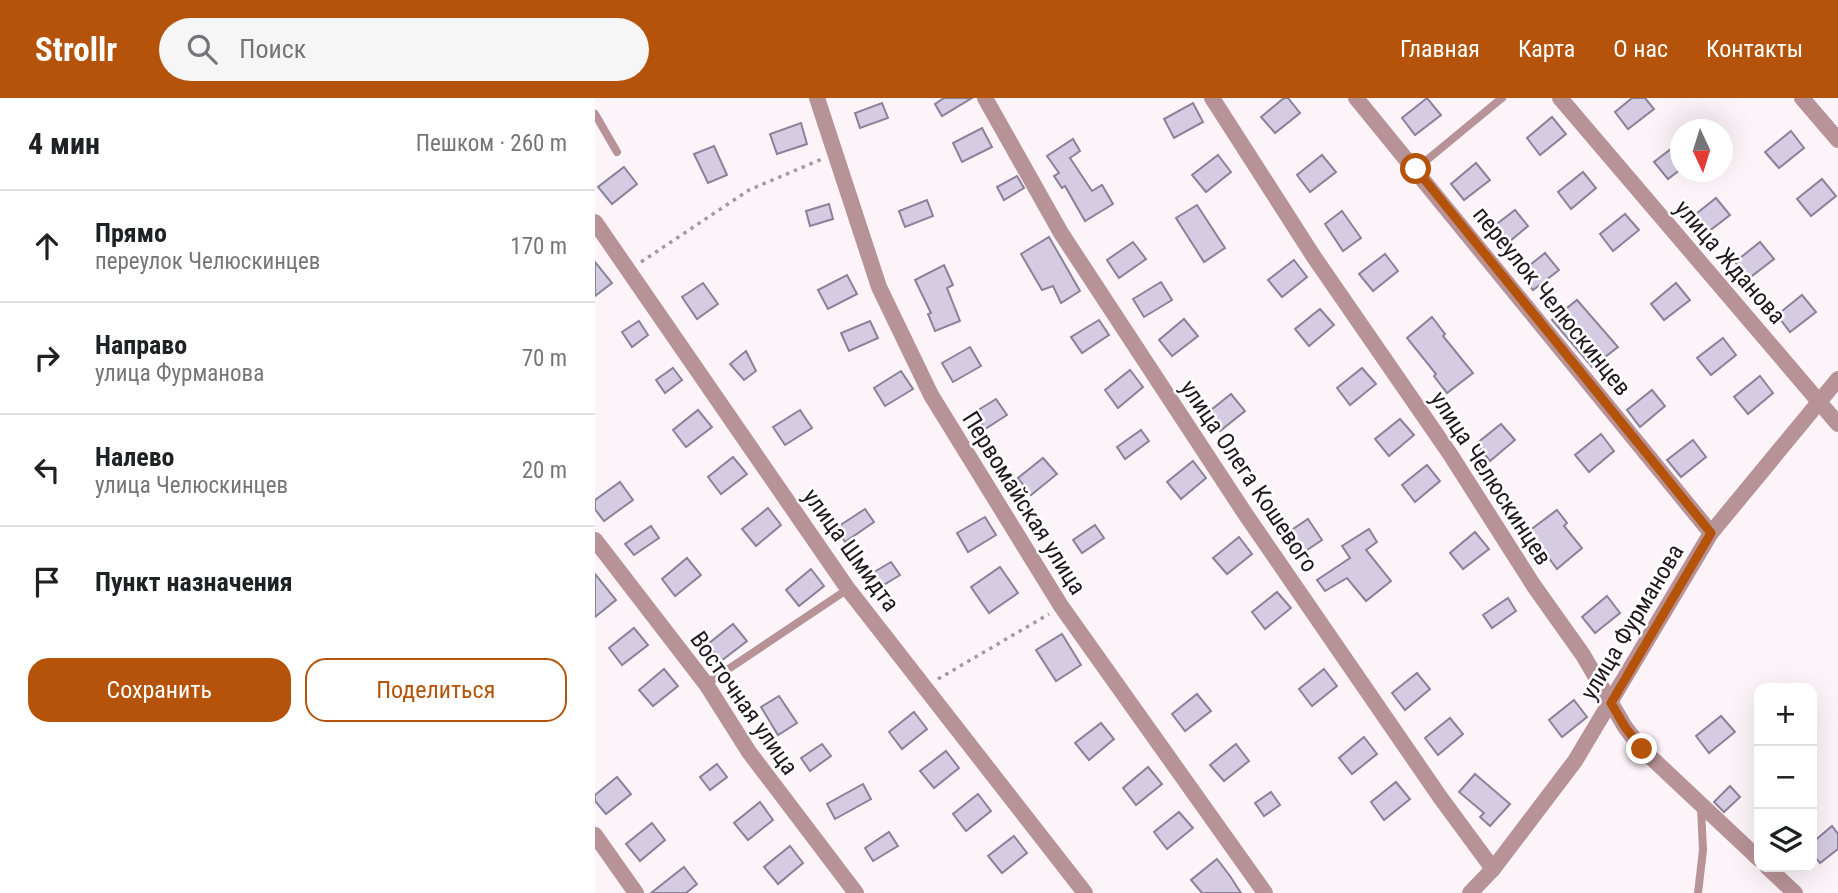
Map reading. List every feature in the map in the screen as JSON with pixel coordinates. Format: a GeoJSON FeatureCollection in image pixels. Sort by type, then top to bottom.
{"type":"FeatureCollection","features":[{"type":"Feature","properties":{"kind":"street","name":"Первомайская улица"},"geometry":{"type":"LineString","coordinates":[[817,98],[879,287],[931,395],[1061,606],[1265,893]]}},
{"type":"Feature","properties":{"kind":"street","name":"улица Олега Кошевого"},"geometry":{"type":"LineString","coordinates":[[985,98],[1061,233],[1229,489],[1440,797],[1493,869]]}},
{"type":"Feature","properties":{"kind":"street","name":"улица Челюскинцев"},"geometry":{"type":"LineString","coordinates":[[1212,98],[1314,257],[1450,454],[1534,586],[1583,655],[1625,727],[1642,749],[1754,854]]}},
{"type":"Feature","properties":{"kind":"street","name":"переулок Челюскинцев"},"geometry":{"type":"LineString","coordinates":[[1356,98],[1711,533]]}},
{"type":"Feature","properties":{"kind":"street","name":"улица Жданова"},"geometry":{"type":"LineString","coordinates":[[1560,98],[1838,424]]}},
{"type":"Feature","properties":{"kind":"street"},"geometry":{"type":"LineString","coordinates":[[1802,98],[1838,140]]}},
{"type":"Feature","properties":{"kind":"street","name":"улица Шмидта"},"geometry":{"type":"LineString","coordinates":[[595,222],[848,589],[1085,893]]}},
{"type":"Feature","properties":{"kind":"street","name":"улица Фурманова"},"geometry":{"type":"LineString","coordinates":[[1471,893],[1493,869],[1575,761],[1711,533],[1838,379]]}},
{"type":"Feature","properties":{"kind":"street","name":"Восточная улица"},"geometry":{"type":"LineString","coordinates":[[595,540],[706,684],[749,752],[856,893]]}},
{"type":"Feature","properties":{"kind":"street"},"geometry":{"type":"LineString","coordinates":[[595,835],[636,893]]}},
{"type":"Feature","properties":{"kind":"street"},"geometry":{"type":"LineString","coordinates":[[1772,872],[1795,893]]}},
{"type":"Feature","properties":{"kind":"lane"},"geometry":{"type":"LineString","coordinates":[[1416,169],[1502,98]]}},
{"type":"Feature","properties":{"kind":"lane"},"geometry":{"type":"LineString","coordinates":[[595,114],[617,152]]}},
{"type":"Feature","properties":{"kind":"lane"},"geometry":{"type":"LineString","coordinates":[[706,684],[848,589]]}},
{"type":"Feature","properties":{"kind":"lane"},"geometry":{"type":"LineString","coordinates":[[1698,893],[1703,850],[1701,805]]}},
{"type":"Feature","properties":{"kind":"path"},"geometry":{"type":"LineString","coordinates":[[628,271],[749,190],[834,154]]}},
{"type":"Feature","properties":{"kind":"path"},"geometry":{"type":"LineString","coordinates":[[924,687],[1061,606]]}},
{"type":"Feature","properties":{"kind":"building"},"geometry":{"type":"Polygon","coordinates":[[[944,98],[972,98],[942,116],[935,104],[944,98]]]}},
{"type":"Feature","properties":{"kind":"building"},"geometry":{"type":"Polygon","coordinates":[[[1284,98],[1288,98],[1300,113],[1275,133],[1261,117],[1284,98]]]}},
{"type":"Feature","properties":{"kind":"building"},"geometry":{"type":"Polygon","coordinates":[[[1427,98],[1441,115],[1415,135],[1402,118],[1427,98]]]}},
{"type":"Feature","properties":{"kind":"building"},"geometry":{"type":"Polygon","coordinates":[[[1632,98],[1645,98],[1654,109],[1628,129],[1615,112],[1632,98]]]}},
{"type":"Feature","properties":{"kind":"building"},"geometry":{"type":"Polygon","coordinates":[[[882,103],[888,118],[860,128],[855,113],[882,103]]]}},
{"type":"Feature","properties":{"kind":"building"},"geometry":{"type":"Polygon","coordinates":[[[1193,103],[1203,122],[1174,138],[1164,119],[1193,103]]]}},
{"type":"Feature","properties":{"kind":"building"},"geometry":{"type":"Polygon","coordinates":[[[1552,117],[1566,134],[1540,155],[1527,138],[1552,117]]]}},
{"type":"Feature","properties":{"kind":"building"},"geometry":{"type":"Polygon","coordinates":[[[801,123],[807,144],[777,154],[770,134],[801,123]]]}},
{"type":"Feature","properties":{"kind":"building"},"geometry":{"type":"Polygon","coordinates":[[[982,128],[992,147],[962,162],[953,143],[982,128]]]}},
{"type":"Feature","properties":{"kind":"building"},"geometry":{"type":"Polygon","coordinates":[[[1791,131],[1804,148],[1779,168],[1765,152],[1791,131]]]}},
{"type":"Feature","properties":{"kind":"building"},"geometry":{"type":"Polygon","coordinates":[[[1073,139],[1080,151],[1070,158],[1092,191],[1102,185],[1113,204],[1085,221],[1065,186],[1062,188],[1054,176],[1059,173],[1047,156],[1073,139]]]}},
{"type":"Feature","properties":{"kind":"building"},"geometry":{"type":"Polygon","coordinates":[[[714,146],[727,175],[708,183],[694,154],[714,146]]]}},
{"type":"Feature","properties":{"kind":"building"},"geometry":{"type":"Polygon","coordinates":[[[1670,150],[1670,177],[1668,179],[1654,162],[1670,150]]]}},
{"type":"Feature","properties":{"kind":"building"},"geometry":{"type":"Polygon","coordinates":[[[1218,155],[1231,172],[1206,192],[1192,175],[1218,155]]]}},
{"type":"Feature","properties":{"kind":"building"},"geometry":{"type":"Polygon","coordinates":[[[1322,155],[1336,172],[1310,192],[1297,175],[1322,155]]]}},
{"type":"Feature","properties":{"kind":"building"},"geometry":{"type":"Polygon","coordinates":[[[1476,163],[1490,180],[1464,200],[1451,184],[1476,163]]]}},
{"type":"Feature","properties":{"kind":"building"},"geometry":{"type":"Polygon","coordinates":[[[624,167],[637,184],[612,204],[598,187],[624,167]]]}},
{"type":"Feature","properties":{"kind":"building"},"geometry":{"type":"Polygon","coordinates":[[[1583,172],[1596,188],[1571,209],[1558,192],[1583,172]]]}},
{"type":"Feature","properties":{"kind":"building"},"geometry":{"type":"Polygon","coordinates":[[[1017,176],[1024,188],[1004,200],[997,187],[1017,176]]]}},
{"type":"Feature","properties":{"kind":"building"},"geometry":{"type":"Polygon","coordinates":[[[1822,179],[1836,196],[1811,216],[1797,199],[1822,179]]]}},
{"type":"Feature","properties":{"kind":"building"},"geometry":{"type":"Polygon","coordinates":[[[1716,198],[1730,215],[1704,235],[1691,218],[1716,198]]]}},
{"type":"Feature","properties":{"kind":"building"},"geometry":{"type":"Polygon","coordinates":[[[927,200],[933,216],[905,227],[899,211],[927,200]]]}},
{"type":"Feature","properties":{"kind":"building"},"geometry":{"type":"Polygon","coordinates":[[[829,204],[833,219],[810,226],[806,211],[829,204]]]}},
{"type":"Feature","properties":{"kind":"building"},"geometry":{"type":"Polygon","coordinates":[[[1197,205],[1225,248],[1204,262],[1176,218],[1197,205]]]}},
{"type":"Feature","properties":{"kind":"building"},"geometry":{"type":"Polygon","coordinates":[[[1515,210],[1528,226],[1503,247],[1489,230],[1515,210]]]}},
{"type":"Feature","properties":{"kind":"building"},"geometry":{"type":"Polygon","coordinates":[[[1342,211],[1361,238],[1343,251],[1325,224],[1342,211]]]}},
{"type":"Feature","properties":{"kind":"building"},"geometry":{"type":"Polygon","coordinates":[[[1625,214],[1639,230],[1613,251],[1600,234],[1625,214]]]}},
{"type":"Feature","properties":{"kind":"building"},"geometry":{"type":"Polygon","coordinates":[[[1049,237],[1080,291],[1061,303],[1053,286],[1042,290],[1021,254],[1049,237]]]}},
{"type":"Feature","properties":{"kind":"building"},"geometry":{"type":"Polygon","coordinates":[[[1133,242],[1146,259],[1119,278],[1107,260],[1133,242]]]}},
{"type":"Feature","properties":{"kind":"building"},"geometry":{"type":"Polygon","coordinates":[[[1760,242],[1774,259],[1748,279],[1735,262],[1760,242]]]}},
{"type":"Feature","properties":{"kind":"building"},"geometry":{"type":"Polygon","coordinates":[[[1545,253],[1559,270],[1533,290],[1520,273],[1545,253]]]}},
{"type":"Feature","properties":{"kind":"building"},"geometry":{"type":"Polygon","coordinates":[[[1385,254],[1398,271],[1373,291],[1359,274],[1385,254]]]}},
{"type":"Feature","properties":{"kind":"building"},"geometry":{"type":"Polygon","coordinates":[[[1294,260],[1307,277],[1282,297],[1268,280],[1294,260]]]}},
{"type":"Feature","properties":{"kind":"building"},"geometry":{"type":"Polygon","coordinates":[[[595,262],[612,283],[595,296],[595,262]]]}},
{"type":"Feature","properties":{"kind":"building"},"geometry":{"type":"Polygon","coordinates":[[[944,265],[953,285],[947,288],[960,321],[935,331],[928,314],[931,313],[915,280],[944,265]]]}},
{"type":"Feature","properties":{"kind":"building"},"geometry":{"type":"Polygon","coordinates":[[[847,275],[857,294],[828,309],[818,290],[847,275]]]}},
{"type":"Feature","properties":{"kind":"building"},"geometry":{"type":"Polygon","coordinates":[[[1161,282],[1172,300],[1144,317],[1133,299],[1161,282]]]}},
{"type":"Feature","properties":{"kind":"building"},"geometry":{"type":"Polygon","coordinates":[[[703,283],[718,304],[697,319],[682,297],[703,283]]]}},
{"type":"Feature","properties":{"kind":"building"},"geometry":{"type":"Polygon","coordinates":[[[1676,283],[1690,300],[1664,320],[1651,304],[1676,283]]]}},
{"type":"Feature","properties":{"kind":"building"},"geometry":{"type":"Polygon","coordinates":[[[1802,295],[1816,312],[1790,332],[1777,315],[1802,295]]]}},
{"type":"Feature","properties":{"kind":"building"},"geometry":{"type":"Polygon","coordinates":[[[1577,300],[1618,347],[1592,367],[1552,320],[1577,300]]]}},
{"type":"Feature","properties":{"kind":"building"},"geometry":{"type":"Polygon","coordinates":[[[1320,309],[1334,325],[1309,346],[1295,329],[1320,309]]]}},
{"type":"Feature","properties":{"kind":"building"},"geometry":{"type":"Polygon","coordinates":[[[1432,317],[1445,334],[1443,336],[1473,373],[1447,393],[1434,376],[1436,374],[1407,338],[1432,317]]]}},
{"type":"Feature","properties":{"kind":"building"},"geometry":{"type":"Polygon","coordinates":[[[1184,319],[1198,336],[1172,356],[1159,340],[1184,319]]]}},
{"type":"Feature","properties":{"kind":"building"},"geometry":{"type":"Polygon","coordinates":[[[1099,320],[1109,335],[1082,353],[1071,337],[1099,320]]]}},
{"type":"Feature","properties":{"kind":"building"},"geometry":{"type":"Polygon","coordinates":[[[639,321],[648,335],[632,347],[622,332],[639,321]]]}},
{"type":"Feature","properties":{"kind":"building"},"geometry":{"type":"Polygon","coordinates":[[[870,321],[878,338],[849,351],[841,333],[870,321]]]}},
{"type":"Feature","properties":{"kind":"building"},"geometry":{"type":"Polygon","coordinates":[[[1723,338],[1736,355],[1711,375],[1697,358],[1723,338]]]}},
{"type":"Feature","properties":{"kind":"building"},"geometry":{"type":"Polygon","coordinates":[[[970,347],[981,366],[953,382],[942,363],[970,347]]]}},
{"type":"Feature","properties":{"kind":"building"},"geometry":{"type":"Polygon","coordinates":[[[746,351],[756,371],[744,380],[730,364],[746,351]]]}},
{"type":"Feature","properties":{"kind":"building"},"geometry":{"type":"Polygon","coordinates":[[[673,368],[682,380],[665,393],[656,380],[673,368]]]}},
{"type":"Feature","properties":{"kind":"building"},"geometry":{"type":"Polygon","coordinates":[[[1362,368],[1376,384],[1350,405],[1337,388],[1362,368]]]}},
{"type":"Feature","properties":{"kind":"building"},"geometry":{"type":"Polygon","coordinates":[[[1130,370],[1143,387],[1118,408],[1105,390],[1130,370]]]}},
{"type":"Feature","properties":{"kind":"building"},"geometry":{"type":"Polygon","coordinates":[[[901,371],[913,389],[885,406],[874,388],[901,371]]]}},
{"type":"Feature","properties":{"kind":"building"},"geometry":{"type":"Polygon","coordinates":[[[1760,376],[1773,393],[1748,414],[1734,397],[1760,376]]]}},
{"type":"Feature","properties":{"kind":"building"},"geometry":{"type":"Polygon","coordinates":[[[1652,390],[1665,406],[1640,427],[1627,410],[1652,390]]]}},
{"type":"Feature","properties":{"kind":"building"},"geometry":{"type":"Polygon","coordinates":[[[1231,394],[1245,411],[1220,431],[1206,414],[1231,394]]]}},
{"type":"Feature","properties":{"kind":"building"},"geometry":{"type":"Polygon","coordinates":[[[996,399],[1007,415],[985,429],[975,412],[996,399]]]}},
{"type":"Feature","properties":{"kind":"building"},"geometry":{"type":"Polygon","coordinates":[[[698,410],[712,427],[686,447],[673,430],[698,410]]]}},
{"type":"Feature","properties":{"kind":"building"},"geometry":{"type":"Polygon","coordinates":[[[800,410],[812,428],[785,445],[773,427],[800,410]]]}},
{"type":"Feature","properties":{"kind":"building"},"geometry":{"type":"Polygon","coordinates":[[[1400,419],[1414,435],[1389,456],[1375,439],[1400,419]]]}},
{"type":"Feature","properties":{"kind":"building"},"geometry":{"type":"Polygon","coordinates":[[[1501,424],[1515,440],[1490,461],[1476,444],[1501,424]]]}},
{"type":"Feature","properties":{"kind":"building"},"geometry":{"type":"Polygon","coordinates":[[[1141,430],[1149,441],[1125,459],[1117,447],[1141,430]]]}},
{"type":"Feature","properties":{"kind":"building"},"geometry":{"type":"Polygon","coordinates":[[[1601,434],[1614,451],[1589,472],[1575,455],[1601,434]]]}},
{"type":"Feature","properties":{"kind":"building"},"geometry":{"type":"Polygon","coordinates":[[[1693,440],[1706,457],[1681,477],[1667,460],[1693,440]]]}},
{"type":"Feature","properties":{"kind":"building"},"geometry":{"type":"Polygon","coordinates":[[[733,457],[747,474],[721,494],[708,477],[733,457]]]}},
{"type":"Feature","properties":{"kind":"building"},"geometry":{"type":"Polygon","coordinates":[[[1043,458],[1057,474],[1031,495],[1018,478],[1043,458]]]}},
{"type":"Feature","properties":{"kind":"building"},"geometry":{"type":"Polygon","coordinates":[[[1193,461],[1206,478],[1181,499],[1167,482],[1193,461]]]}},
{"type":"Feature","properties":{"kind":"building"},"geometry":{"type":"Polygon","coordinates":[[[1427,465],[1440,481],[1415,502],[1402,485],[1427,465]]]}},
{"type":"Feature","properties":{"kind":"building"},"geometry":{"type":"Polygon","coordinates":[[[620,482],[633,500],[604,521],[595,509],[595,500],[620,482]]]}},
{"type":"Feature","properties":{"kind":"building"},"geometry":{"type":"Polygon","coordinates":[[[768,508],[781,525],[756,546],[742,529],[768,508]]]}},
{"type":"Feature","properties":{"kind":"building"},"geometry":{"type":"Polygon","coordinates":[[[865,509],[874,522],[845,542],[836,528],[865,509]]]}},
{"type":"Feature","properties":{"kind":"building"},"geometry":{"type":"Polygon","coordinates":[[[1557,510],[1567,523],[1564,526],[1582,548],[1557,569],[1529,531],[1557,510]]]}},
{"type":"Feature","properties":{"kind":"building"},"geometry":{"type":"Polygon","coordinates":[[[985,517],[996,535],[968,552],[957,533],[985,517]]]}},
{"type":"Feature","properties":{"kind":"building"},"geometry":{"type":"Polygon","coordinates":[[[1308,519],[1322,540],[1301,554],[1287,533],[1308,519]]]}},
{"type":"Feature","properties":{"kind":"building"},"geometry":{"type":"Polygon","coordinates":[[[1095,525],[1104,538],[1082,553],[1073,540],[1095,525]]]}},
{"type":"Feature","properties":{"kind":"building"},"geometry":{"type":"Polygon","coordinates":[[[651,526],[659,538],[634,555],[625,544],[651,526]]]}},
{"type":"Feature","properties":{"kind":"building"},"geometry":{"type":"Polygon","coordinates":[[[1369,529],[1377,542],[1366,550],[1391,581],[1366,601],[1347,578],[1325,591],[1317,580],[1350,558],[1342,546],[1369,529]]]}},
{"type":"Feature","properties":{"kind":"building"},"geometry":{"type":"Polygon","coordinates":[[[1475,532],[1489,549],[1463,569],[1450,553],[1475,532]]]}},
{"type":"Feature","properties":{"kind":"building"},"geometry":{"type":"Polygon","coordinates":[[[1239,537],[1252,554],[1227,574],[1213,558],[1239,537]]]}},
{"type":"Feature","properties":{"kind":"building"},"geometry":{"type":"Polygon","coordinates":[[[687,558],[701,575],[675,596],[662,579],[687,558]]]}},
{"type":"Feature","properties":{"kind":"building"},"geometry":{"type":"Polygon","coordinates":[[[891,562],[900,575],[877,589],[869,575],[891,562]]]}},
{"type":"Feature","properties":{"kind":"building"},"geometry":{"type":"Polygon","coordinates":[[[1000,567],[1018,593],[989,613],[971,587],[1000,567]]]}},
{"type":"Feature","properties":{"kind":"building"},"geometry":{"type":"Polygon","coordinates":[[[811,569],[824,586],[799,606],[786,590],[811,569]]]}},
{"type":"Feature","properties":{"kind":"building"},"geometry":{"type":"Polygon","coordinates":[[[595,574],[616,600],[595,617],[595,574]]]}},
{"type":"Feature","properties":{"kind":"building"},"geometry":{"type":"Polygon","coordinates":[[[1277,592],[1291,608],[1265,629],[1252,612],[1277,592]]]}},
{"type":"Feature","properties":{"kind":"building"},"geometry":{"type":"Polygon","coordinates":[[[1607,596],[1620,613],[1595,633],[1582,617],[1607,596]]]}},
{"type":"Feature","properties":{"kind":"building"},"geometry":{"type":"Polygon","coordinates":[[[1508,598],[1516,611],[1492,628],[1483,615],[1508,598]]]}},
{"type":"Feature","properties":{"kind":"building"},"geometry":{"type":"Polygon","coordinates":[[[733,624],[747,641],[721,661],[708,644],[733,624]]]}},
{"type":"Feature","properties":{"kind":"building"},"geometry":{"type":"Polygon","coordinates":[[[634,628],[648,645],[622,665],[609,648],[634,628]]]}},
{"type":"Feature","properties":{"kind":"building"},"geometry":{"type":"Polygon","coordinates":[[[1062,634],[1081,665],[1056,681],[1036,650],[1062,634]]]}},
{"type":"Feature","properties":{"kind":"building"},"geometry":{"type":"Polygon","coordinates":[[[664,669],[678,686],[653,706],[639,690],[664,669]]]}},
{"type":"Feature","properties":{"kind":"building"},"geometry":{"type":"Polygon","coordinates":[[[1324,669],[1337,686],[1312,706],[1299,689],[1324,669]]]}},
{"type":"Feature","properties":{"kind":"building"},"geometry":{"type":"Polygon","coordinates":[[[1417,673],[1430,689],[1405,710],[1392,693],[1417,673]]]}},
{"type":"Feature","properties":{"kind":"building"},"geometry":{"type":"Polygon","coordinates":[[[1197,694],[1211,711],[1185,731],[1172,714],[1197,694]]]}},
{"type":"Feature","properties":{"kind":"building"},"geometry":{"type":"Polygon","coordinates":[[[779,696],[797,723],[778,735],[761,707],[779,696]]]}},
{"type":"Feature","properties":{"kind":"building"},"geometry":{"type":"Polygon","coordinates":[[[1574,700],[1587,717],[1562,737],[1549,720],[1574,700]]]}},
{"type":"Feature","properties":{"kind":"building"},"geometry":{"type":"Polygon","coordinates":[[[914,712],[927,729],[902,749],[889,732],[914,712]]]}},
{"type":"Feature","properties":{"kind":"building"},"geometry":{"type":"Polygon","coordinates":[[[1721,716],[1735,732],[1709,753],[1696,736],[1721,716]]]}},
{"type":"Feature","properties":{"kind":"building"},"geometry":{"type":"Polygon","coordinates":[[[1450,718],[1463,734],[1438,755],[1425,738],[1450,718]]]}},
{"type":"Feature","properties":{"kind":"building"},"geometry":{"type":"Polygon","coordinates":[[[1101,723],[1114,739],[1089,760],[1075,743],[1101,723]]]}},
{"type":"Feature","properties":{"kind":"building"},"geometry":{"type":"Polygon","coordinates":[[[1364,737],[1377,754],[1352,774],[1339,758],[1364,737]]]}},
{"type":"Feature","properties":{"kind":"building"},"geometry":{"type":"Polygon","coordinates":[[[822,744],[831,756],[810,771],[801,758],[822,744]]]}},
{"type":"Feature","properties":{"kind":"building"},"geometry":{"type":"Polygon","coordinates":[[[1236,744],[1249,761],[1224,781],[1210,765],[1236,744]]]}},
{"type":"Feature","properties":{"kind":"building"},"geometry":{"type":"Polygon","coordinates":[[[946,751],[959,768],[934,788],[920,771],[946,751]]]}},
{"type":"Feature","properties":{"kind":"building"},"geometry":{"type":"Polygon","coordinates":[[[717,764],[727,777],[710,790],[700,777],[717,764]]]}},
{"type":"Feature","properties":{"kind":"building"},"geometry":{"type":"Polygon","coordinates":[[[1148,767],[1162,784],[1136,805],[1123,788],[1148,767]]]}},
{"type":"Feature","properties":{"kind":"building"},"geometry":{"type":"Polygon","coordinates":[[[1475,774],[1510,804],[1490,826],[1480,817],[1484,813],[1459,792],[1475,774]]]}},
{"type":"Feature","properties":{"kind":"building"},"geometry":{"type":"Polygon","coordinates":[[[617,777],[631,794],[606,814],[595,801],[595,795],[617,777]]]}},
{"type":"Feature","properties":{"kind":"building"},"geometry":{"type":"Polygon","coordinates":[[[1396,782],[1410,799],[1384,820],[1371,802],[1396,782]]]}},
{"type":"Feature","properties":{"kind":"building"},"geometry":{"type":"Polygon","coordinates":[[[863,784],[871,799],[835,819],[827,804],[863,784]]]}},
{"type":"Feature","properties":{"kind":"building"},"geometry":{"type":"Polygon","coordinates":[[[1730,786],[1740,797],[1724,812],[1714,802],[1730,786]]]}},
{"type":"Feature","properties":{"kind":"building"},"geometry":{"type":"Polygon","coordinates":[[[1271,792],[1280,805],[1264,816],[1255,803],[1271,792]]]}},
{"type":"Feature","properties":{"kind":"building"},"geometry":{"type":"Polygon","coordinates":[[[978,794],[991,811],[966,831],[953,814],[978,794]]]}},
{"type":"Feature","properties":{"kind":"building"},"geometry":{"type":"Polygon","coordinates":[[[760,802],[773,820],[748,840],[734,823],[760,802]]]}},
{"type":"Feature","properties":{"kind":"building"},"geometry":{"type":"Polygon","coordinates":[[[1179,812],[1193,828],[1167,849],[1154,832],[1179,812]]]}},
{"type":"Feature","properties":{"kind":"building"},"geometry":{"type":"Polygon","coordinates":[[[652,823],[665,840],[640,861],[626,844],[652,823]]]}},
{"type":"Feature","properties":{"kind":"building"},"geometry":{"type":"Polygon","coordinates":[[[1832,826],[1838,834],[1838,849],[1820,863],[1817,859],[1817,839],[1832,826]]]}},
{"type":"Feature","properties":{"kind":"building"},"geometry":{"type":"Polygon","coordinates":[[[889,832],[898,846],[873,861],[865,848],[889,832]]]}},
{"type":"Feature","properties":{"kind":"building"},"geometry":{"type":"Polygon","coordinates":[[[1014,836],[1027,853],[1002,873],[988,856],[1014,836]]]}},
{"type":"Feature","properties":{"kind":"building"},"geometry":{"type":"Polygon","coordinates":[[[790,846],[803,863],[778,884],[764,867],[790,846]]]}},
{"type":"Feature","properties":{"kind":"building"},"geometry":{"type":"Polygon","coordinates":[[[1217,859],[1241,893],[1202,893],[1191,880],[1217,859]]]}},
{"type":"Feature","properties":{"kind":"building"},"geometry":{"type":"Polygon","coordinates":[[[684,867],[697,884],[686,893],[651,893],[684,867]]]}},
{"type":"Feature","properties":{"kind":"route"},"geometry":{"type":"LineString","coordinates":[[1416,169],[1711,533],[1611,703],[1642,749]]}}]}
